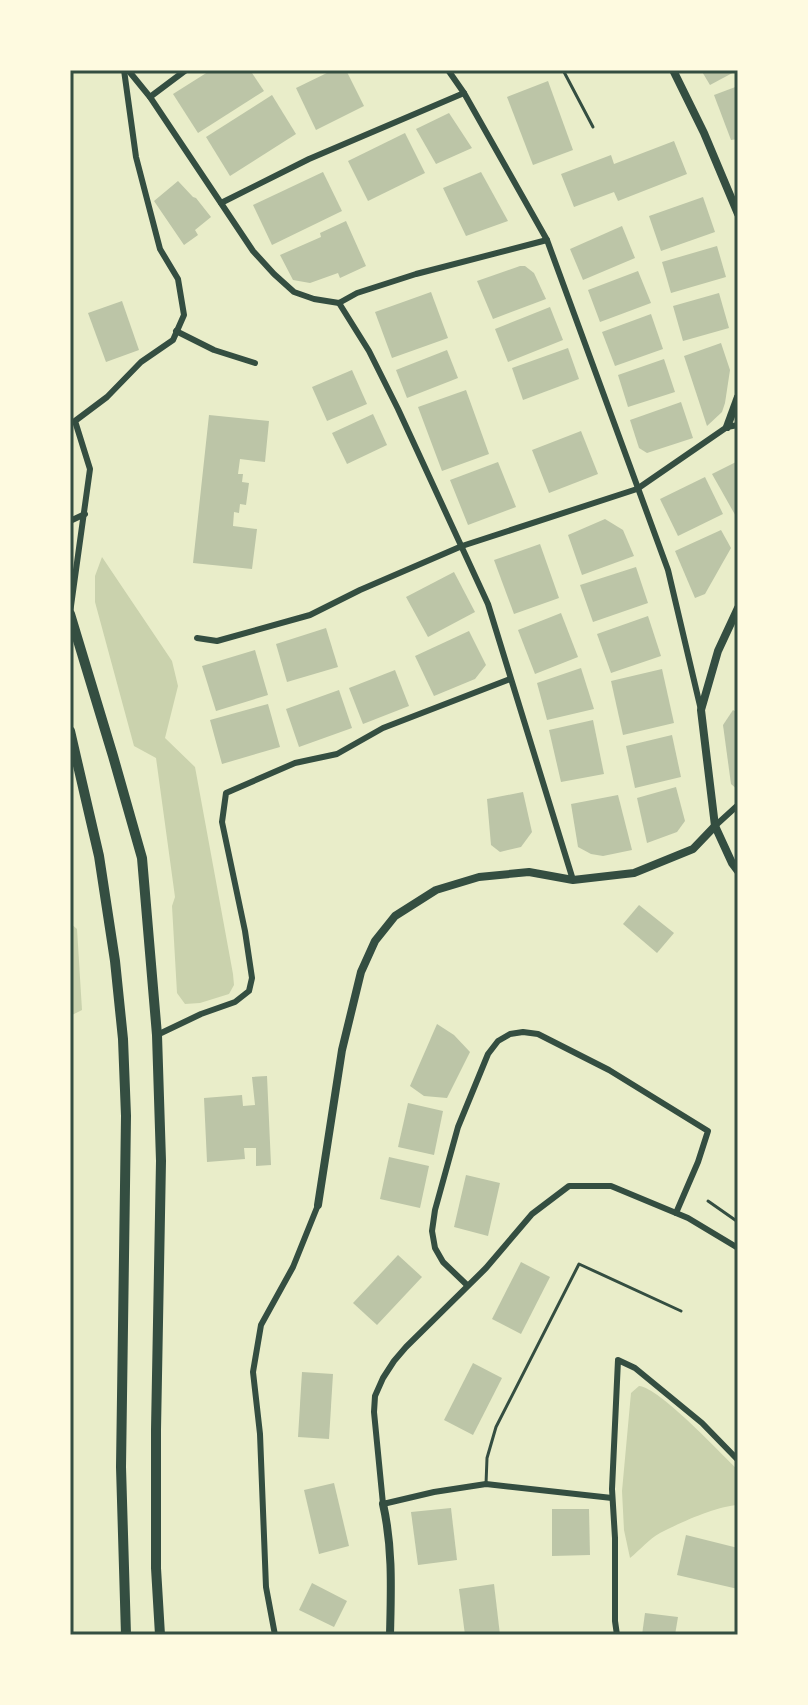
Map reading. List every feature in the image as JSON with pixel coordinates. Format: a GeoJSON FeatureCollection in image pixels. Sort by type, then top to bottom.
{"type":"FeatureCollection","features":[{"type":"Feature","properties":{"kind":"highway"},"geometry":{"type":"LineString","coordinates":[[70,614],[142,858],[157,1035],[161,1161],[156,1430],[156,1568],[160,1635]]}},
{"type":"Feature","properties":{"kind":"highway"},"geometry":{"type":"LineString","coordinates":[[70,731],[101,871],[123,1039],[126,1116],[121,1467],[126,1635]]}},
{"type":"Feature","properties":{"kind":"street"},"geometry":{"type":"LineString","coordinates":[[126,70],[150,97],[253,251],[294,292],[339,303],[357,293],[416,274],[547,240]]}},
{"type":"Feature","properties":{"kind":"street"},"geometry":{"type":"LineString","coordinates":[[70,614],[90,469],[75,421],[107,397],[141,362],[173,340],[184,315],[178,279],[160,249],[136,157],[126,70]]}},
{"type":"Feature","properties":{"kind":"street"},"geometry":{"type":"LineString","coordinates":[[150,97],[186,70]]}},
{"type":"Feature","properties":{"kind":"street"},"geometry":{"type":"LineString","coordinates":[[448,70],[547,240],[668,570],[701,710],[715,826],[738,871]]}},
{"type":"Feature","properties":{"kind":"street"},"geometry":{"type":"LineString","coordinates":[[673,70],[738,214]]}},
{"type":"Feature","properties":{"kind":"street"},"geometry":{"type":"LineString","coordinates":[[221,203],[309,159],[464,93]]}},
{"type":"Feature","properties":{"kind":"street"},"geometry":{"type":"LineString","coordinates":[[339,303],[369,351],[398,409],[488,604],[573,880]]}},
{"type":"Feature","properties":{"kind":"street"},"geometry":{"type":"LineString","coordinates":[[176,331],[214,350],[255,363]]}},
{"type":"Feature","properties":{"kind":"street"},"geometry":{"type":"LineString","coordinates":[[727,427],[738,397]]}},
{"type":"Feature","properties":{"kind":"street"},"geometry":{"type":"LineString","coordinates":[[197,638],[217,641],[310,615],[462,546],[637,489],[727,427],[738,425]]}},
{"type":"Feature","properties":{"kind":"street"},"geometry":{"type":"LineString","coordinates":[[70,521],[85,514]]}},
{"type":"Feature","properties":{"kind":"street"},"geometry":{"type":"LineString","coordinates":[[701,710],[718,651],[738,608]]}},
{"type":"Feature","properties":{"kind":"street"},"geometry":{"type":"LineString","coordinates":[[157,1035],[235,1002],[249,991],[252,978],[245,931],[222,822],[226,793],[295,763],[337,754],[383,728],[510,679]]}},
{"type":"Feature","properties":{"kind":"street"},"geometry":{"type":"LineString","coordinates":[[70,783],[84,786]]}},
{"type":"Feature","properties":{"kind":"street"},"geometry":{"type":"LineString","coordinates":[[275,1635],[266,1587],[260,1434],[253,1372],[261,1325],[293,1267],[318,1205],[342,1050],[361,972],[375,941],[395,916],[436,890],[479,877],[529,872],[573,880],[634,873],[693,849],[738,805]]}},
{"type":"Feature","properties":{"kind":"street"},"geometry":{"type":"LineString","coordinates":[[467,1285],[443,1262],[435,1248],[432,1231],[435,1210],[458,1127],[488,1054],[498,1041],[510,1034],[538,1034],[609,1070],[708,1131],[676,1213]]}},
{"type":"Feature","properties":{"kind":"street"},"geometry":{"type":"LineString","coordinates":[[390,1635],[391,1558],[374,1412],[375,1396],[394,1361],[486,1268],[532,1214],[569,1186],[611,1186],[676,1213],[738,1248]]}},
{"type":"Feature","properties":{"kind":"street"},"geometry":{"type":"LineString","coordinates":[[617,1635],[612,1498],[618,1360],[635,1368],[702,1423],[738,1460]]}},
{"type":"Feature","properties":{"kind":"street"},"geometry":{"type":"LineString","coordinates":[[383,1504],[486,1484],[612,1498]]}},
{"type":"Feature","properties":{"kind":"lane"},"geometry":{"type":"LineString","coordinates":[[563,70],[593,127]]}},
{"type":"Feature","properties":{"kind":"lane"},"geometry":{"type":"LineString","coordinates":[[708,1201],[738,1222]]}},
{"type":"Feature","properties":{"kind":"lane"},"geometry":{"type":"LineString","coordinates":[[486,1484],[487,1458],[496,1427],[579,1264],[681,1311]]}},
{"type":"Feature","properties":{"kind":"green space"},"geometry":{"type":"Polygon","coordinates":[[[102,557],[172,661],[178,686],[165,738],[195,767],[234,985],[229,994],[200,1003],[185,1004],[177,993],[172,906],[175,897],[156,758],[134,746],[95,602],[95,576],[102,557]]]}},
{"type":"Feature","properties":{"kind":"green space"},"geometry":{"type":"Polygon","coordinates":[[[70,923],[77,929],[82,1010],[70,1016],[70,923]]]}},
{"type":"Feature","properties":{"kind":"green space"},"geometry":{"type":"Polygon","coordinates":[[[639,1386],[661,1397],[738,1470],[738,1505],[709,1512],[668,1529],[652,1538],[630,1558],[624,1530],[622,1491],[631,1393],[639,1386]]]}},
{"type":"Feature","properties":{"kind":"building"},"geometry":{"type":"Polygon","coordinates":[[[211,70],[250,70],[264,91],[198,133],[173,94],[211,70]]]}},
{"type":"Feature","properties":{"kind":"building"},"geometry":{"type":"Polygon","coordinates":[[[333,70],[346,70],[364,106],[316,130],[296,88],[333,70]]]}},
{"type":"Feature","properties":{"kind":"building"},"geometry":{"type":"Polygon","coordinates":[[[701,70],[738,70],[710,85],[701,70]]]}},
{"type":"Feature","properties":{"kind":"building"},"geometry":{"type":"Polygon","coordinates":[[[548,81],[573,150],[533,165],[507,97],[548,81]]]}},
{"type":"Feature","properties":{"kind":"building"},"geometry":{"type":"Polygon","coordinates":[[[738,86],[738,139],[731,140],[714,95],[738,86]]]}},
{"type":"Feature","properties":{"kind":"building"},"geometry":{"type":"Polygon","coordinates":[[[272,95],[296,134],[230,176],[206,137],[272,95]]]}},
{"type":"Feature","properties":{"kind":"building"},"geometry":{"type":"Polygon","coordinates":[[[449,113],[472,148],[436,164],[416,129],[449,113]]]}},
{"type":"Feature","properties":{"kind":"building"},"geometry":{"type":"Polygon","coordinates":[[[405,133],[425,173],[368,201],[348,161],[405,133]]]}},
{"type":"Feature","properties":{"kind":"building"},"geometry":{"type":"Polygon","coordinates":[[[674,141],[687,174],[618,201],[614,192],[574,207],[561,174],[611,155],[614,164],[674,141]]]}},
{"type":"Feature","properties":{"kind":"building"},"geometry":{"type":"Polygon","coordinates":[[[323,172],[342,211],[272,245],[253,205],[323,172]]]}},
{"type":"Feature","properties":{"kind":"building"},"geometry":{"type":"Polygon","coordinates":[[[481,172],[508,221],[466,236],[443,188],[481,172]]]}},
{"type":"Feature","properties":{"kind":"building"},"geometry":{"type":"Polygon","coordinates":[[[178,181],[211,217],[195,230],[198,235],[184,245],[154,201],[178,181]]]}},
{"type":"Feature","properties":{"kind":"building"},"geometry":{"type":"Polygon","coordinates":[[[703,197],[715,232],[661,251],[649,216],[703,197]]]}},
{"type":"Feature","properties":{"kind":"building"},"geometry":{"type":"Polygon","coordinates":[[[346,221],[366,266],[340,278],[338,273],[310,283],[293,280],[280,255],[321,237],[320,233],[346,221]]]}},
{"type":"Feature","properties":{"kind":"building"},"geometry":{"type":"Polygon","coordinates":[[[622,226],[635,258],[583,280],[570,249],[622,226]]]}},
{"type":"Feature","properties":{"kind":"building"},"geometry":{"type":"Polygon","coordinates":[[[717,246],[726,277],[671,293],[662,262],[717,246]]]}},
{"type":"Feature","properties":{"kind":"building"},"geometry":{"type":"Polygon","coordinates":[[[520,266],[534,273],[546,299],[493,319],[477,281],[520,266]]]}},
{"type":"Feature","properties":{"kind":"building"},"geometry":{"type":"Polygon","coordinates":[[[638,271],[651,303],[600,322],[588,290],[638,271]]]}},
{"type":"Feature","properties":{"kind":"building"},"geometry":{"type":"Polygon","coordinates":[[[431,292],[448,338],[392,358],[375,312],[431,292]]]}},
{"type":"Feature","properties":{"kind":"building"},"geometry":{"type":"Polygon","coordinates":[[[719,293],[729,328],[683,341],[673,306],[719,293]]]}},
{"type":"Feature","properties":{"kind":"building"},"geometry":{"type":"Polygon","coordinates":[[[122,301],[139,350],[106,362],[88,313],[122,301]]]}},
{"type":"Feature","properties":{"kind":"building"},"geometry":{"type":"Polygon","coordinates":[[[550,307],[563,340],[508,362],[495,329],[550,307]]]}},
{"type":"Feature","properties":{"kind":"building"},"geometry":{"type":"Polygon","coordinates":[[[651,314],[663,349],[615,366],[602,332],[651,314]]]}},
{"type":"Feature","properties":{"kind":"building"},"geometry":{"type":"Polygon","coordinates":[[[721,343],[730,370],[725,403],[722,412],[707,426],[684,356],[721,343]]]}},
{"type":"Feature","properties":{"kind":"building"},"geometry":{"type":"Polygon","coordinates":[[[568,348],[579,379],[523,400],[512,368],[568,348]]]}},
{"type":"Feature","properties":{"kind":"building"},"geometry":{"type":"Polygon","coordinates":[[[447,350],[458,378],[407,398],[396,370],[447,350]]]}},
{"type":"Feature","properties":{"kind":"building"},"geometry":{"type":"Polygon","coordinates":[[[664,359],[675,392],[628,407],[618,375],[664,359]]]}},
{"type":"Feature","properties":{"kind":"building"},"geometry":{"type":"Polygon","coordinates":[[[352,370],[367,404],[327,421],[312,387],[352,370]]]}},
{"type":"Feature","properties":{"kind":"building"},"geometry":{"type":"Polygon","coordinates":[[[466,390],[489,454],[442,471],[418,407],[466,390]]]}},
{"type":"Feature","properties":{"kind":"building"},"geometry":{"type":"Polygon","coordinates":[[[681,402],[693,438],[647,453],[639,448],[630,420],[681,402]]]}},
{"type":"Feature","properties":{"kind":"building"},"geometry":{"type":"Polygon","coordinates":[[[373,414],[387,445],[347,464],[332,433],[373,414]]]}},
{"type":"Feature","properties":{"kind":"building"},"geometry":{"type":"Polygon","coordinates":[[[209,415],[269,421],[265,462],[240,459],[238,474],[243,474],[242,482],[249,483],[246,505],[240,504],[239,513],[234,512],[233,526],[257,529],[252,569],[193,563],[209,415]]]}},
{"type":"Feature","properties":{"kind":"building"},"geometry":{"type":"Polygon","coordinates":[[[581,431],[598,474],[549,493],[532,450],[581,431]]]}},
{"type":"Feature","properties":{"kind":"building"},"geometry":{"type":"Polygon","coordinates":[[[738,461],[738,520],[712,474],[738,461]]]}},
{"type":"Feature","properties":{"kind":"building"},"geometry":{"type":"Polygon","coordinates":[[[498,462],[516,507],[468,525],[450,480],[498,462]]]}},
{"type":"Feature","properties":{"kind":"building"},"geometry":{"type":"Polygon","coordinates":[[[705,477],[723,514],[678,536],[660,499],[705,477]]]}},
{"type":"Feature","properties":{"kind":"building"},"geometry":{"type":"Polygon","coordinates":[[[605,519],[623,530],[634,556],[582,575],[568,535],[605,519]]]}},
{"type":"Feature","properties":{"kind":"building"},"geometry":{"type":"Polygon","coordinates":[[[721,530],[731,548],[705,594],[695,598],[675,551],[721,530]]]}},
{"type":"Feature","properties":{"kind":"building"},"geometry":{"type":"Polygon","coordinates":[[[540,544],[559,598],[514,614],[494,560],[540,544]]]}},
{"type":"Feature","properties":{"kind":"building"},"geometry":{"type":"Polygon","coordinates":[[[636,567],[648,603],[593,622],[580,585],[636,567]]]}},
{"type":"Feature","properties":{"kind":"building"},"geometry":{"type":"Polygon","coordinates":[[[454,572],[475,612],[428,637],[406,597],[454,572]]]}},
{"type":"Feature","properties":{"kind":"building"},"geometry":{"type":"Polygon","coordinates":[[[561,613],[578,657],[535,674],[518,630],[561,613]]]}},
{"type":"Feature","properties":{"kind":"building"},"geometry":{"type":"Polygon","coordinates":[[[648,616],[661,656],[611,673],[597,634],[648,616]]]}},
{"type":"Feature","properties":{"kind":"building"},"geometry":{"type":"Polygon","coordinates":[[[326,628],[338,667],[287,682],[276,644],[326,628]]]}},
{"type":"Feature","properties":{"kind":"building"},"geometry":{"type":"Polygon","coordinates":[[[469,631],[486,665],[475,679],[434,696],[415,656],[469,631]]]}},
{"type":"Feature","properties":{"kind":"building"},"geometry":{"type":"Polygon","coordinates":[[[255,650],[268,695],[216,711],[202,666],[255,650]]]}},
{"type":"Feature","properties":{"kind":"building"},"geometry":{"type":"Polygon","coordinates":[[[581,668],[594,709],[547,720],[537,683],[581,668]]]}},
{"type":"Feature","properties":{"kind":"building"},"geometry":{"type":"Polygon","coordinates":[[[662,669],[674,723],[623,735],[611,681],[662,669]]]}},
{"type":"Feature","properties":{"kind":"building"},"geometry":{"type":"Polygon","coordinates":[[[395,670],[409,706],[363,724],[349,688],[395,670]]]}},
{"type":"Feature","properties":{"kind":"building"},"geometry":{"type":"Polygon","coordinates":[[[339,690],[352,728],[299,747],[286,709],[339,690]]]}},
{"type":"Feature","properties":{"kind":"building"},"geometry":{"type":"Polygon","coordinates":[[[268,704],[280,747],[222,764],[210,720],[268,704]]]}},
{"type":"Feature","properties":{"kind":"building"},"geometry":{"type":"Polygon","coordinates":[[[733,710],[738,713],[738,790],[731,784],[723,725],[733,710]]]}},
{"type":"Feature","properties":{"kind":"building"},"geometry":{"type":"Polygon","coordinates":[[[593,720],[604,774],[561,782],[549,730],[593,720]]]}},
{"type":"Feature","properties":{"kind":"building"},"geometry":{"type":"Polygon","coordinates":[[[672,735],[681,777],[635,788],[626,746],[672,735]]]}},
{"type":"Feature","properties":{"kind":"building"},"geometry":{"type":"Polygon","coordinates":[[[676,787],[685,821],[677,832],[647,843],[637,798],[676,787]]]}},
{"type":"Feature","properties":{"kind":"building"},"geometry":{"type":"Polygon","coordinates":[[[523,792],[532,832],[521,847],[500,852],[491,845],[487,799],[523,792]]]}},
{"type":"Feature","properties":{"kind":"building"},"geometry":{"type":"Polygon","coordinates":[[[618,795],[632,850],[603,856],[578,847],[571,804],[618,795]]]}},
{"type":"Feature","properties":{"kind":"building"},"geometry":{"type":"Polygon","coordinates":[[[639,905],[674,933],[657,953],[623,924],[639,905]]]}},
{"type":"Feature","properties":{"kind":"building"},"geometry":{"type":"Polygon","coordinates":[[[437,1024],[454,1035],[470,1052],[447,1098],[424,1096],[410,1086],[437,1024]]]}},
{"type":"Feature","properties":{"kind":"building"},"geometry":{"type":"Polygon","coordinates":[[[267,1076],[271,1165],[256,1166],[256,1148],[244,1148],[245,1159],[207,1162],[204,1098],[242,1095],[243,1106],[255,1105],[252,1077],[267,1076]]]}},
{"type":"Feature","properties":{"kind":"building"},"geometry":{"type":"Polygon","coordinates":[[[408,1103],[443,1111],[434,1155],[398,1147],[408,1103]]]}},
{"type":"Feature","properties":{"kind":"building"},"geometry":{"type":"Polygon","coordinates":[[[389,1157],[429,1166],[420,1208],[380,1199],[389,1157]]]}},
{"type":"Feature","properties":{"kind":"building"},"geometry":{"type":"Polygon","coordinates":[[[466,1175],[500,1183],[488,1236],[454,1227],[466,1175]]]}},
{"type":"Feature","properties":{"kind":"building"},"geometry":{"type":"Polygon","coordinates":[[[398,1255],[422,1277],[377,1325],[353,1303],[398,1255]]]}},
{"type":"Feature","properties":{"kind":"building"},"geometry":{"type":"Polygon","coordinates":[[[521,1262],[550,1277],[521,1334],[492,1319],[521,1262]]]}},
{"type":"Feature","properties":{"kind":"building"},"geometry":{"type":"Polygon","coordinates":[[[473,1363],[502,1378],[473,1435],[444,1420],[473,1363]]]}},
{"type":"Feature","properties":{"kind":"building"},"geometry":{"type":"Polygon","coordinates":[[[302,1372],[333,1374],[329,1439],[298,1437],[302,1372]]]}},
{"type":"Feature","properties":{"kind":"building"},"geometry":{"type":"Polygon","coordinates":[[[334,1483],[349,1546],[319,1554],[304,1490],[334,1483]]]}},
{"type":"Feature","properties":{"kind":"building"},"geometry":{"type":"Polygon","coordinates":[[[451,1508],[457,1560],[418,1565],[411,1512],[451,1508]]]}},
{"type":"Feature","properties":{"kind":"building"},"geometry":{"type":"Polygon","coordinates":[[[552,1509],[589,1509],[590,1555],[552,1556],[552,1509]]]}},
{"type":"Feature","properties":{"kind":"building"},"geometry":{"type":"Polygon","coordinates":[[[686,1535],[738,1548],[738,1589],[677,1575],[686,1535]]]}},
{"type":"Feature","properties":{"kind":"building"},"geometry":{"type":"Polygon","coordinates":[[[312,1583],[347,1601],[334,1627],[299,1610],[312,1583]]]}},
{"type":"Feature","properties":{"kind":"building"},"geometry":{"type":"Polygon","coordinates":[[[494,1584],[500,1635],[465,1635],[459,1589],[494,1584]]]}},
{"type":"Feature","properties":{"kind":"building"},"geometry":{"type":"Polygon","coordinates":[[[645,1613],[678,1617],[675,1635],[642,1635],[645,1613]]]}}]}
